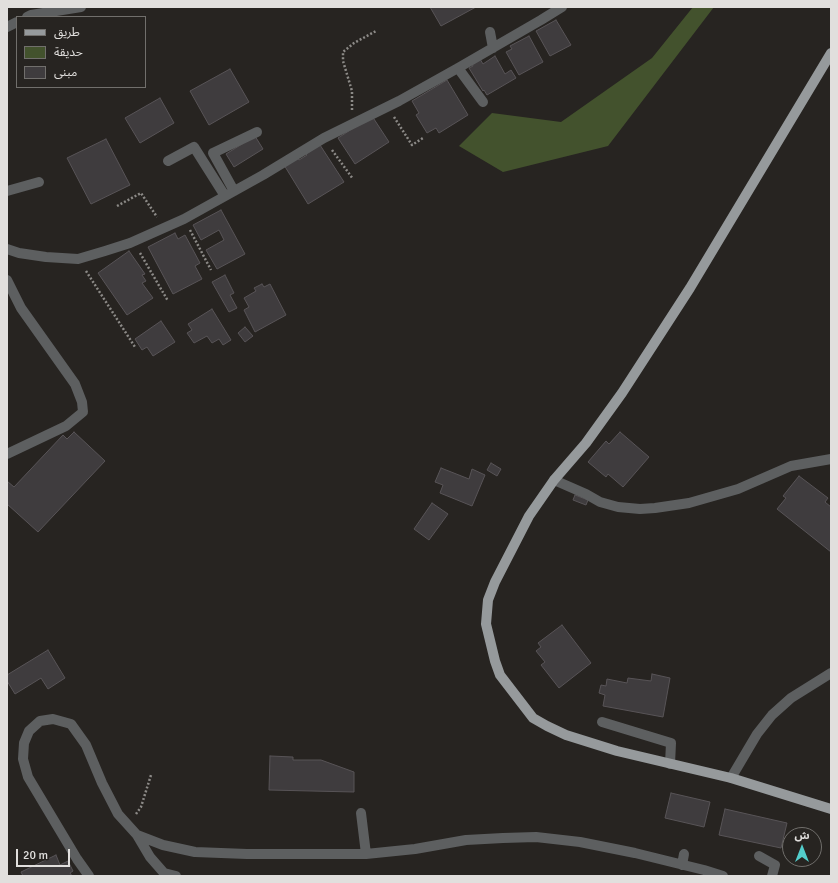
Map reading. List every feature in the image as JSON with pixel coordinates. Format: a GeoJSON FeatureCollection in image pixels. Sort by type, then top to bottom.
{"type":"FeatureCollection","features":[{"type":"Feature","properties":{"kind":"main road"},"geometry":{"type":"LineString","coordinates":[[831,53],[690,288],[622,393],[586,444],[554,480],[529,516],[495,582],[488,600],[486,624],[495,662],[500,675],[533,718],[547,726],[617,751],[731,778],[831,809]]}},
{"type":"Feature","properties":{"kind":"street"},"geometry":{"type":"LineString","coordinates":[[29,16],[81,7]]}},
{"type":"Feature","properties":{"kind":"street"},"geometry":{"type":"LineString","coordinates":[[7,249],[19,253],[46,257],[78,259],[130,242],[164,228],[184,219],[234,191],[324,138],[399,102],[562,7]]}},
{"type":"Feature","properties":{"kind":"street"},"geometry":{"type":"LineString","coordinates":[[7,27],[16,22]]}},
{"type":"Feature","properties":{"kind":"street"},"geometry":{"type":"LineString","coordinates":[[490,32],[493,48]]}},
{"type":"Feature","properties":{"kind":"street"},"geometry":{"type":"LineString","coordinates":[[458,68],[483,102]]}},
{"type":"Feature","properties":{"kind":"street"},"geometry":{"type":"LineString","coordinates":[[234,191],[213,153],[257,132]]}},
{"type":"Feature","properties":{"kind":"street"},"geometry":{"type":"LineString","coordinates":[[168,161],[194,147],[225,196]]}},
{"type":"Feature","properties":{"kind":"street"},"geometry":{"type":"LineString","coordinates":[[7,191],[39,182]]}},
{"type":"Feature","properties":{"kind":"street"},"geometry":{"type":"LineString","coordinates":[[7,280],[21,308],[75,384],[82,402],[83,412],[66,426],[7,454]]}},
{"type":"Feature","properties":{"kind":"street"},"geometry":{"type":"LineString","coordinates":[[554,480],[600,502],[618,507],[640,509],[655,508],[689,503],[738,489],[791,466],[814,461],[831,460]]}},
{"type":"Feature","properties":{"kind":"street"},"geometry":{"type":"LineString","coordinates":[[731,778],[757,734],[772,715],[791,698],[831,673]]}},
{"type":"Feature","properties":{"kind":"street"},"geometry":{"type":"LineString","coordinates":[[90,876],[77,859],[28,777],[23,759],[24,743],[29,731],[40,721],[53,719],[71,724],[86,745],[118,814],[137,835],[150,857],[164,873],[176,876]]}},
{"type":"Feature","properties":{"kind":"street"},"geometry":{"type":"LineString","coordinates":[[602,722],[671,743],[670,764]]}},
{"type":"Feature","properties":{"kind":"street"},"geometry":{"type":"LineString","coordinates":[[362,813],[366,854]]}},
{"type":"Feature","properties":{"kind":"street"},"geometry":{"type":"LineString","coordinates":[[137,835],[163,845],[195,852],[247,854],[366,854],[415,849],[466,840],[536,837],[580,842],[635,853],[682,864],[723,876]]}},
{"type":"Feature","properties":{"kind":"street"},"geometry":{"type":"LineString","coordinates":[[682,864],[684,854]]}},
{"type":"Feature","properties":{"kind":"street"},"geometry":{"type":"LineString","coordinates":[[759,856],[775,865],[772,876]]}},
{"type":"Feature","properties":{"kind":"path"},"geometry":{"type":"LineString","coordinates":[[352,124],[352,91],[343,61],[343,52],[354,43],[376,31]]}},
{"type":"Feature","properties":{"kind":"path"},"geometry":{"type":"LineString","coordinates":[[387,107],[412,145],[423,138]]}},
{"type":"Feature","properties":{"kind":"path"},"geometry":{"type":"LineString","coordinates":[[324,138],[352,179]]}},
{"type":"Feature","properties":{"kind":"path"},"geometry":{"type":"LineString","coordinates":[[117,206],[141,193],[164,228]]}},
{"type":"Feature","properties":{"kind":"path"},"geometry":{"type":"LineString","coordinates":[[184,219],[211,270]]}},
{"type":"Feature","properties":{"kind":"path"},"geometry":{"type":"LineString","coordinates":[[130,242],[140,253],[168,301]]}},
{"type":"Feature","properties":{"kind":"path"},"geometry":{"type":"LineString","coordinates":[[78,259],[135,347]]}},
{"type":"Feature","properties":{"kind":"path"},"geometry":{"type":"LineString","coordinates":[[127,825],[141,807],[151,775]]}},
{"type":"Feature","properties":{"kind":"green space"},"geometry":{"type":"Polygon","coordinates":[[[693,7],[714,7],[608,146],[503,172],[459,146],[492,113],[561,122],[652,58],[693,7]]]}},
{"type":"Feature","properties":{"kind":"building"},"geometry":{"type":"Polygon","coordinates":[[[430,7],[476,7],[441,26],[430,7]]]}},
{"type":"Feature","properties":{"kind":"building"},"geometry":{"type":"Polygon","coordinates":[[[556,20],[571,45],[550,56],[536,31],[556,20]]]}},
{"type":"Feature","properties":{"kind":"building"},"geometry":{"type":"Polygon","coordinates":[[[529,36],[543,62],[519,75],[506,52],[512,49],[510,46],[529,36]]]}},
{"type":"Feature","properties":{"kind":"building"},"geometry":{"type":"Polygon","coordinates":[[[495,56],[505,74],[511,70],[516,78],[487,95],[469,68],[480,59],[483,64],[495,56]]]}},
{"type":"Feature","properties":{"kind":"building"},"geometry":{"type":"Polygon","coordinates":[[[230,69],[249,102],[209,125],[190,91],[230,69]]]}},
{"type":"Feature","properties":{"kind":"building"},"geometry":{"type":"Polygon","coordinates":[[[447,80],[468,115],[439,133],[436,128],[427,133],[416,115],[419,113],[412,101],[447,80]]]}},
{"type":"Feature","properties":{"kind":"building"},"geometry":{"type":"Polygon","coordinates":[[[160,98],[174,123],[140,143],[125,118],[160,98]]]}},
{"type":"Feature","properties":{"kind":"building"},"geometry":{"type":"Polygon","coordinates":[[[372,116],[389,142],[355,164],[338,138],[372,116]]]}},
{"type":"Feature","properties":{"kind":"building"},"geometry":{"type":"Polygon","coordinates":[[[255,136],[263,149],[234,167],[226,154],[255,136]]]}},
{"type":"Feature","properties":{"kind":"building"},"geometry":{"type":"Polygon","coordinates":[[[106,139],[130,185],[91,204],[67,158],[106,139]]]}},
{"type":"Feature","properties":{"kind":"building"},"geometry":{"type":"Polygon","coordinates":[[[320,145],[344,182],[308,204],[284,165],[297,157],[299,160],[320,145]]]}},
{"type":"Feature","properties":{"kind":"building"},"geometry":{"type":"Polygon","coordinates":[[[221,210],[245,254],[217,269],[206,250],[224,240],[219,230],[201,240],[193,225],[221,210]]]}},
{"type":"Feature","properties":{"kind":"building"},"geometry":{"type":"Polygon","coordinates":[[[175,233],[178,239],[185,235],[200,263],[195,266],[202,279],[173,294],[148,247],[175,233]]]}},
{"type":"Feature","properties":{"kind":"building"},"geometry":{"type":"Polygon","coordinates":[[[129,251],[145,274],[142,275],[146,281],[142,283],[153,298],[127,315],[98,273],[129,251]]]}},
{"type":"Feature","properties":{"kind":"building"},"geometry":{"type":"Polygon","coordinates":[[[225,275],[234,293],[230,295],[237,308],[229,312],[212,282],[225,275]]]}},
{"type":"Feature","properties":{"kind":"building"},"geometry":{"type":"Polygon","coordinates":[[[262,284],[264,287],[270,284],[286,315],[255,332],[244,310],[249,307],[244,298],[256,291],[254,288],[262,284]]]}},
{"type":"Feature","properties":{"kind":"building"},"geometry":{"type":"Polygon","coordinates":[[[212,309],[231,340],[223,345],[219,339],[212,343],[207,336],[194,343],[187,333],[192,330],[188,324],[212,309]]]}},
{"type":"Feature","properties":{"kind":"building"},"geometry":{"type":"Polygon","coordinates":[[[161,321],[175,342],[153,356],[147,347],[142,350],[135,339],[161,321]]]}},
{"type":"Feature","properties":{"kind":"building"},"geometry":{"type":"Polygon","coordinates":[[[245,327],[253,336],[245,342],[238,333],[245,327]]]}},
{"type":"Feature","properties":{"kind":"building"},"geometry":{"type":"Polygon","coordinates":[[[74,432],[105,461],[38,532],[7,504],[7,481],[14,487],[63,435],[67,439],[74,432]]]}},
{"type":"Feature","properties":{"kind":"building"},"geometry":{"type":"Polygon","coordinates":[[[620,432],[649,457],[623,487],[608,474],[606,477],[588,462],[606,441],[609,444],[620,432]]]}},
{"type":"Feature","properties":{"kind":"building"},"geometry":{"type":"Polygon","coordinates":[[[491,463],[501,469],[497,476],[487,470],[491,463]]]}},
{"type":"Feature","properties":{"kind":"building"},"geometry":{"type":"Polygon","coordinates":[[[441,468],[469,479],[472,469],[485,475],[472,506],[440,493],[443,485],[435,482],[441,468]]]}},
{"type":"Feature","properties":{"kind":"building"},"geometry":{"type":"Polygon","coordinates":[[[799,476],[828,498],[825,502],[831,507],[831,552],[777,509],[786,498],[783,496],[799,476]]]}},
{"type":"Feature","properties":{"kind":"building"},"geometry":{"type":"Polygon","coordinates":[[[575,495],[588,500],[586,505],[573,500],[575,495]]]}},
{"type":"Feature","properties":{"kind":"building"},"geometry":{"type":"Polygon","coordinates":[[[432,503],[448,514],[429,540],[414,529],[432,503]]]}},
{"type":"Feature","properties":{"kind":"building"},"geometry":{"type":"Polygon","coordinates":[[[562,625],[591,663],[559,688],[541,665],[545,662],[536,651],[541,647],[538,643],[562,625]]]}},
{"type":"Feature","properties":{"kind":"building"},"geometry":{"type":"Polygon","coordinates":[[[48,650],[65,678],[48,689],[41,678],[15,694],[7,681],[7,675],[48,650]]]}},
{"type":"Feature","properties":{"kind":"building"},"geometry":{"type":"Polygon","coordinates":[[[652,674],[670,678],[663,717],[603,706],[605,695],[599,693],[601,685],[606,686],[607,679],[627,683],[628,678],[651,681],[652,674]]]}},
{"type":"Feature","properties":{"kind":"building"},"geometry":{"type":"Polygon","coordinates":[[[270,756],[293,757],[293,760],[321,760],[354,772],[354,792],[269,790],[270,756]]]}},
{"type":"Feature","properties":{"kind":"building"},"geometry":{"type":"Polygon","coordinates":[[[671,793],[710,802],[704,827],[665,818],[671,793]]]}},
{"type":"Feature","properties":{"kind":"building"},"geometry":{"type":"Polygon","coordinates":[[[725,809],[787,823],[786,827],[782,827],[781,848],[719,835],[725,809]]]}},
{"type":"Feature","properties":{"kind":"building"},"geometry":{"type":"Polygon","coordinates":[[[56,855],[60,865],[68,861],[73,871],[70,873],[72,876],[23,876],[21,872],[56,855]]]}}]}
